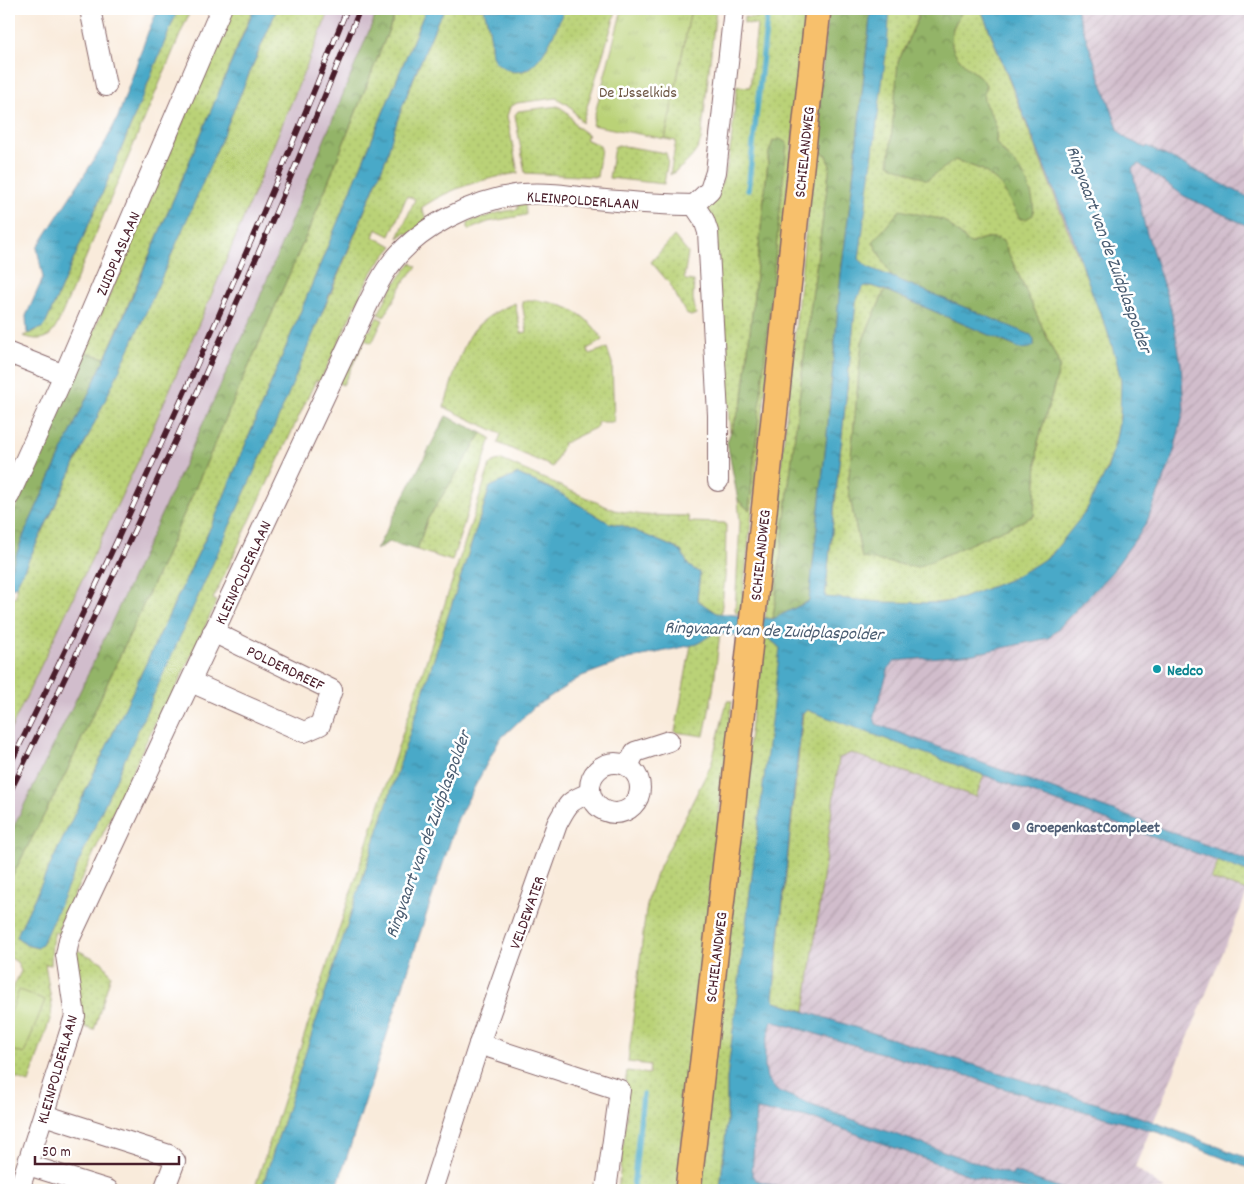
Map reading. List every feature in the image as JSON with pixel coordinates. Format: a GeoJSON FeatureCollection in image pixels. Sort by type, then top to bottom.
{"type":"FeatureCollection","features":[{"type":"Feature","properties":{"kind":"main road","name":"SCHIELANDWEG"},"geometry":{"type":"LineString","coordinates":[[688,1190],[753,614],[818,9]]}},
{"type":"Feature","properties":{"kind":"street"},"geometry":{"type":"LineString","coordinates":[[90,9],[106,86]]}},
{"type":"Feature","properties":{"kind":"street","name":"ZUIDPLASLAAN"},"geometry":{"type":"LineString","coordinates":[[9,496],[64,375],[221,9]]}},
{"type":"Feature","properties":{"kind":"street"},"geometry":{"type":"LineString","coordinates":[[718,481],[718,415],[708,232],[704,220],[694,204],[710,190],[716,172],[734,9]]}},
{"type":"Feature","properties":{"kind":"street","name":"KLEINPOLDERLAAN"},"geometry":{"type":"LineString","coordinates":[[19,1190],[75,1016],[66,955],[69,940],[365,310],[387,268],[427,231],[451,215],[489,200],[524,194],[558,195],[665,205],[694,204]]}},
{"type":"Feature","properties":{"kind":"street"},"geometry":{"type":"LineString","coordinates":[[9,353],[64,375]]}},
{"type":"Feature","properties":{"kind":"street","name":"POLDERDREEF"},"geometry":{"type":"LineString","coordinates":[[191,682],[304,732],[320,725],[332,690],[213,632]]}},
{"type":"Feature","properties":{"kind":"street"},"geometry":{"type":"LineString","coordinates":[[628,766],[635,752],[669,741]]}},
{"type":"Feature","properties":{"kind":"street"},"geometry":{"type":"LineString","coordinates":[[615,763],[628,766],[638,776],[641,785],[640,795],[636,804],[628,810],[619,813],[609,812],[600,808],[594,802],[590,792],[593,776],[606,764],[615,763]]}},
{"type":"Feature","properties":{"kind":"street","name":"VELDEWATER"},"geometry":{"type":"LineString","coordinates":[[432,1190],[479,1044],[557,824],[574,799],[590,792]]}},
{"type":"Feature","properties":{"kind":"street"},"geometry":{"type":"LineString","coordinates":[[479,1044],[620,1090],[606,1190]]}},
{"type":"Feature","properties":{"kind":"street"},"geometry":{"type":"LineString","coordinates":[[44,1115],[169,1155],[175,1161],[164,1190]]}},
{"type":"Feature","properties":{"kind":"street"},"geometry":{"type":"LineString","coordinates":[[28,1165],[108,1190]]}},
{"type":"Feature","properties":{"kind":"shaded area"},"geometry":{"type":"Polygon","coordinates":[[[330,9],[378,9],[250,321],[82,687],[9,836],[9,733],[139,459],[214,289],[330,9]]]}},
{"type":"Feature","properties":{"kind":"shaded area"},"geometry":{"type":"Polygon","coordinates":[[[1054,9],[1250,9],[1250,886],[1135,1167],[1165,1190],[736,1190],[799,641],[1054,9]]]}},
{"type":"Feature","properties":{"kind":"green space"},"geometry":{"type":"Polygon","coordinates":[[[178,9],[191,9],[58,323],[52,333],[44,338],[35,339],[23,336],[37,330],[46,323],[118,157],[178,9]]]}},
{"type":"Feature","properties":{"kind":"green space"},"geometry":{"type":"Polygon","coordinates":[[[231,9],[253,9],[105,358],[85,352],[231,9]]]}},
{"type":"Feature","properties":{"kind":"green space"},"geometry":{"type":"Polygon","coordinates":[[[277,9],[330,9],[214,289],[139,459],[9,733],[9,599],[16,597],[16,586],[118,372],[277,9]]]}},
{"type":"Feature","properties":{"kind":"green space"},"geometry":{"type":"Polygon","coordinates":[[[378,9],[397,9],[313,220],[162,564],[66,773],[9,882],[9,836],[82,687],[250,321],[378,9]]]}},
{"type":"Feature","properties":{"kind":"green space"},"geometry":{"type":"Polygon","coordinates":[[[397,9],[426,9],[215,518],[19,931],[17,937],[26,945],[37,948],[331,293],[387,156],[392,134],[403,104],[441,13],[446,9],[484,9],[491,36],[491,46],[496,59],[505,68],[523,71],[529,69],[564,9],[617,9],[582,123],[569,105],[556,98],[517,103],[510,107],[507,116],[518,173],[467,185],[443,195],[421,208],[428,220],[409,234],[405,233],[398,238],[415,199],[407,196],[390,236],[376,229],[373,237],[393,246],[368,279],[320,382],[316,380],[213,599],[217,601],[168,705],[164,704],[58,929],[64,932],[63,935],[55,932],[52,942],[51,965],[45,964],[52,1006],[51,1016],[29,1083],[9,1076],[9,996],[21,971],[17,962],[9,957],[9,882],[66,773],[162,564],[313,220],[397,9]]]}},
{"type":"Feature","properties":{"kind":"green space","name":"De IJsselkids"},"geometry":{"type":"Polygon","coordinates":[[[622,9],[691,9],[665,139],[592,125],[622,9]]]}},
{"type":"Feature","properties":{"kind":"green space"},"geometry":{"type":"Polygon","coordinates":[[[691,9],[716,9],[701,140],[689,160],[670,175],[676,141],[665,139],[691,9]]]}},
{"type":"Feature","properties":{"kind":"green space"},"geometry":{"type":"Polygon","coordinates":[[[759,9],[807,9],[741,613],[736,613],[740,523],[738,500],[749,510],[786,143],[769,152],[743,399],[730,432],[718,290],[708,211],[726,168],[731,145],[737,86],[750,87],[757,25],[744,23],[744,17],[757,18],[759,9]]]}},
{"type":"Feature","properties":{"kind":"green space"},"geometry":{"type":"Polygon","coordinates":[[[828,9],[871,9],[841,274],[827,435],[809,601],[773,619],[805,349],[830,166],[827,155],[814,150],[828,9]]]}},
{"type":"Feature","properties":{"kind":"green space"},"geometry":{"type":"Polygon","coordinates":[[[886,9],[917,9],[918,18],[898,62],[955,160],[983,170],[1000,184],[1020,218],[1018,168],[996,143],[996,125],[984,101],[986,85],[958,57],[952,43],[951,36],[955,23],[964,9],[981,9],[1106,327],[1119,368],[1121,382],[1121,406],[1118,429],[1105,475],[1082,516],[1068,535],[1046,559],[1023,573],[965,598],[946,602],[894,603],[825,598],[856,302],[860,290],[865,286],[871,286],[885,290],[862,342],[848,487],[862,558],[1034,516],[1038,442],[1060,366],[1003,241],[986,238],[970,244],[944,220],[873,242],[892,277],[867,267],[859,259],[886,9]]]}},
{"type":"Feature","properties":{"kind":"green space"},"geometry":{"type":"Polygon","coordinates":[[[917,9],[964,9],[955,23],[951,36],[954,50],[967,67],[982,79],[986,85],[984,101],[996,125],[996,143],[1018,167],[1030,190],[1034,209],[1033,215],[1026,219],[1020,219],[1000,184],[983,170],[955,160],[927,180],[889,164],[898,62],[918,18],[917,9]]]}},
{"type":"Feature","properties":{"kind":"green space"},"geometry":{"type":"Polygon","coordinates":[[[558,106],[567,112],[577,127],[588,135],[585,139],[599,145],[601,148],[597,177],[525,173],[515,115],[518,111],[558,106]]]}},
{"type":"Feature","properties":{"kind":"green space"},"geometry":{"type":"Polygon","coordinates":[[[780,139],[787,143],[749,510],[738,500],[727,442],[743,399],[769,152],[773,141],[780,139]]]}},
{"type":"Feature","properties":{"kind":"green space"},"geometry":{"type":"Polygon","coordinates":[[[618,145],[666,153],[668,160],[664,184],[609,178],[614,147],[618,145]]]}},
{"type":"Feature","properties":{"kind":"green space"},"geometry":{"type":"Polygon","coordinates":[[[814,150],[827,155],[830,166],[805,349],[773,619],[765,618],[814,150]]]}},
{"type":"Feature","properties":{"kind":"green space"},"geometry":{"type":"Polygon","coordinates":[[[525,202],[526,215],[488,222],[468,230],[468,222],[518,209],[518,203],[525,202]]]}},
{"type":"Feature","properties":{"kind":"green space"},"geometry":{"type":"Polygon","coordinates":[[[900,210],[944,220],[970,244],[986,238],[1003,241],[1060,366],[1038,442],[1034,516],[918,567],[862,558],[848,487],[862,342],[885,290],[1021,349],[1034,340],[1030,335],[892,277],[873,242],[900,210]]]}},
{"type":"Feature","properties":{"kind":"green space"},"geometry":{"type":"Polygon","coordinates":[[[674,236],[688,253],[684,278],[694,281],[693,298],[696,314],[691,316],[686,314],[670,284],[651,262],[674,236]]]}},
{"type":"Feature","properties":{"kind":"green space"},"geometry":{"type":"Polygon","coordinates":[[[411,263],[417,267],[405,280],[384,317],[378,314],[392,287],[411,263]]]}},
{"type":"Feature","properties":{"kind":"green space"},"geometry":{"type":"Polygon","coordinates":[[[530,300],[563,306],[589,322],[603,340],[587,349],[589,354],[607,348],[612,363],[614,422],[597,422],[597,427],[564,443],[553,467],[498,443],[501,434],[444,407],[460,357],[473,331],[492,314],[515,303],[521,333],[527,332],[522,302],[530,300]]]}},
{"type":"Feature","properties":{"kind":"green space"},"geometry":{"type":"Polygon","coordinates":[[[377,317],[383,320],[372,343],[365,340],[343,385],[338,383],[365,329],[370,331],[377,317]]]}},
{"type":"Feature","properties":{"kind":"green space"},"geometry":{"type":"Polygon","coordinates":[[[85,352],[105,358],[25,532],[9,574],[9,523],[85,352]]]}},
{"type":"Feature","properties":{"kind":"green space"},"geometry":{"type":"Polygon","coordinates":[[[446,416],[482,433],[427,520],[417,550],[389,542],[376,550],[446,416]]]}},
{"type":"Feature","properties":{"kind":"green space"},"geometry":{"type":"Polygon","coordinates":[[[482,433],[491,438],[452,561],[417,550],[427,520],[482,433]]]}},
{"type":"Feature","properties":{"kind":"green space"},"geometry":{"type":"Polygon","coordinates":[[[502,460],[614,510],[642,515],[688,516],[689,522],[725,523],[725,577],[721,614],[716,613],[697,600],[700,573],[689,566],[680,550],[624,526],[609,523],[558,492],[518,474],[490,487],[261,1190],[254,1190],[490,465],[495,461],[502,460]]]}},
{"type":"Feature","properties":{"kind":"green space"},"geometry":{"type":"Polygon","coordinates":[[[714,633],[720,633],[713,691],[704,736],[675,732],[691,645],[714,633]]]}},
{"type":"Feature","properties":{"kind":"green space"},"geometry":{"type":"Polygon","coordinates":[[[761,638],[770,639],[780,648],[780,653],[727,1079],[727,1121],[720,1190],[697,1190],[761,638]]]}},
{"type":"Feature","properties":{"kind":"green space"},"geometry":{"type":"Polygon","coordinates":[[[727,701],[732,701],[677,1190],[618,1190],[627,1109],[622,1108],[627,1071],[649,1074],[650,1065],[628,1062],[649,894],[656,874],[711,765],[727,701]]]}},
{"type":"Feature","properties":{"kind":"green space"},"geometry":{"type":"Polygon","coordinates":[[[807,709],[984,775],[976,797],[851,753],[839,758],[805,1011],[775,1002],[773,998],[803,713],[807,709]]]}},
{"type":"Feature","properties":{"kind":"green space"},"geometry":{"type":"Polygon","coordinates":[[[1218,861],[1250,873],[1250,892],[1211,879],[1218,861]]]}},
{"type":"Feature","properties":{"kind":"green space"},"geometry":{"type":"Polygon","coordinates":[[[75,949],[102,962],[111,975],[94,1030],[79,1025],[75,949]]]}},
{"type":"Feature","properties":{"kind":"green space"},"geometry":{"type":"Polygon","coordinates":[[[19,990],[45,1000],[24,1054],[9,1049],[9,1018],[19,990]]]}},
{"type":"Feature","properties":{"kind":"water"},"geometry":{"type":"Polygon","coordinates":[[[158,9],[178,9],[118,157],[46,323],[42,328],[27,333],[26,316],[43,278],[37,248],[106,141],[118,117],[158,9]]]}},
{"type":"Feature","properties":{"kind":"water"},"geometry":{"type":"Polygon","coordinates":[[[254,9],[277,9],[138,330],[16,586],[9,587],[9,574],[25,532],[117,332],[254,9]]]}},
{"type":"Feature","properties":{"kind":"water"},"geometry":{"type":"Polygon","coordinates":[[[426,9],[446,9],[438,20],[410,87],[397,121],[387,156],[280,414],[42,944],[38,948],[26,945],[17,937],[19,931],[215,518],[426,9]]]}},
{"type":"Feature","properties":{"kind":"water"},"geometry":{"type":"Polygon","coordinates":[[[484,9],[564,9],[544,52],[536,62],[518,72],[508,70],[494,60],[484,9]]]}},
{"type":"Feature","properties":{"kind":"water","name":"Ringvaart van de Zuidplaspolder"},"geometry":{"type":"Polygon","coordinates":[[[871,9],[890,9],[887,46],[859,259],[868,267],[1031,335],[1034,340],[1034,346],[1021,349],[885,290],[865,286],[861,290],[856,302],[825,597],[881,602],[941,603],[963,598],[1011,579],[1052,554],[1086,511],[1107,470],[1115,444],[1120,418],[1121,381],[1116,359],[1073,238],[981,9],[1076,9],[1119,131],[1127,139],[1146,148],[1147,146],[1250,198],[1250,227],[1184,196],[1139,164],[1132,168],[1145,227],[1171,309],[1181,363],[1184,411],[1172,459],[1146,524],[1112,572],[1049,638],[974,654],[895,661],[889,668],[874,716],[876,724],[1250,861],[1250,873],[807,710],[802,713],[773,998],[775,1002],[1146,1119],[1250,1159],[1250,1169],[1160,1133],[995,1086],[969,1076],[942,1071],[772,1021],[765,1048],[765,1067],[767,1078],[776,1090],[814,1106],[1012,1175],[1014,1172],[1066,1190],[1028,1190],[972,1176],[815,1119],[756,1110],[752,1175],[756,1180],[789,1190],[720,1190],[727,1121],[727,1079],[780,648],[770,639],[714,633],[697,644],[629,659],[582,676],[534,707],[500,739],[458,818],[336,1190],[261,1190],[490,487],[518,474],[558,492],[609,523],[624,526],[680,550],[689,566],[700,573],[697,600],[716,613],[773,619],[809,601],[827,435],[841,274],[871,9]]]}},
{"type":"Feature","properties":{"kind":"waterway"},"geometry":{"type":"LineString","coordinates":[[748,190],[768,9]]}},
{"type":"Feature","properties":{"kind":"waterway"},"geometry":{"type":"LineString","coordinates":[[633,1190],[643,1094]]}},
{"type":"Feature","properties":{"kind":"railway"},"geometry":{"type":"LineString","coordinates":[[9,767],[99,580],[185,391],[268,201],[347,9]]}},
{"type":"Feature","properties":{"kind":"railway"},"geometry":{"type":"LineString","coordinates":[[9,794],[102,600],[192,404],[278,208],[360,9]]}},
{"type":"Feature","properties":{"kind":"place","name":"Nedco"},"geometry":{"type":"Point","coordinates":[1157,669]}},
{"type":"Feature","properties":{"kind":"place","name":"GroepenkastCompleet"},"geometry":{"type":"Point","coordinates":[1016,826]}}]}
